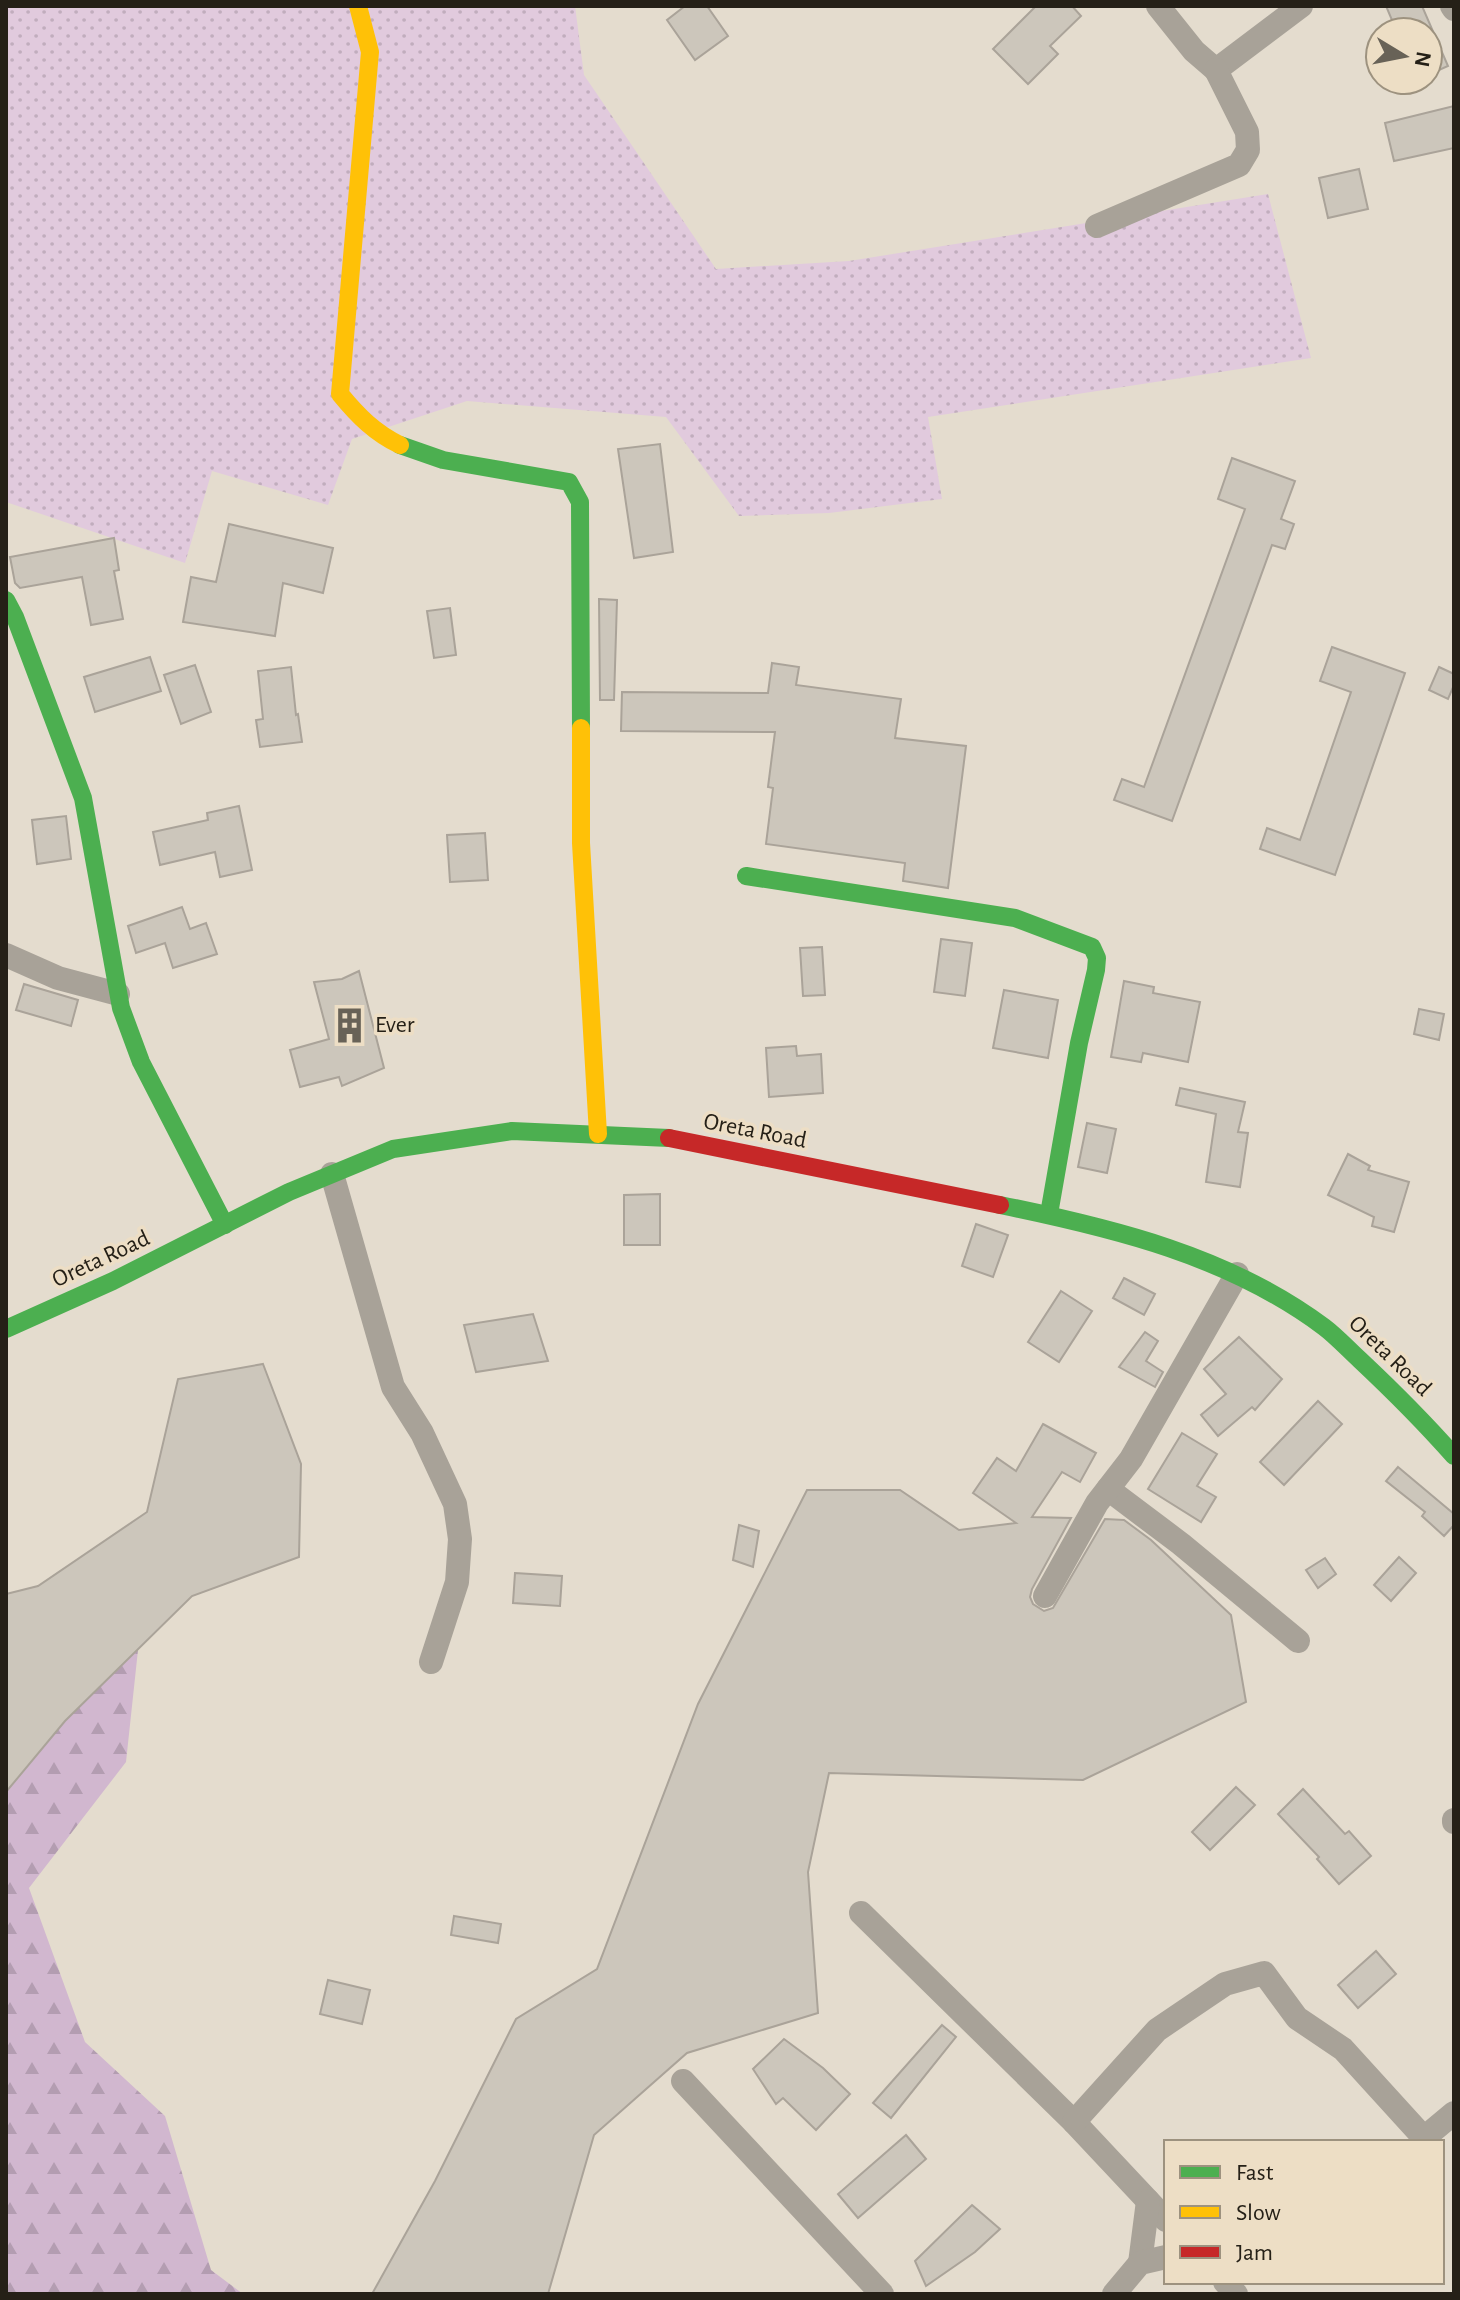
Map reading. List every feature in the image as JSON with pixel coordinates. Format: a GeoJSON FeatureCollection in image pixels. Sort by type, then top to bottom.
{"type":"FeatureCollection","features":[{"type":"Feature","properties":{"kind":"street"},"geometry":{"type":"LineString","coordinates":[[358,6],[370,52],[340,394],[352,412],[374,433],[415,454],[569,482],[580,502],[581,843],[598,1134]]}},
{"type":"Feature","properties":{"kind":"street"},"geometry":{"type":"LineString","coordinates":[[1097,226],[1239,165],[1248,150],[1247,132],[1216,70],[1194,51],[1158,6]]}},
{"type":"Feature","properties":{"kind":"street"},"geometry":{"type":"LineString","coordinates":[[1216,70],[1301,6]]}},
{"type":"Feature","properties":{"kind":"street"},"geometry":{"type":"LineString","coordinates":[[6,600],[83,798],[121,1008],[141,1062],[225,1225]]}},
{"type":"Feature","properties":{"kind":"street"},"geometry":{"type":"LineString","coordinates":[[746,876],[1015,918],[1092,947],[1097,958],[1096,970],[1079,1043],[1049,1214]]}},
{"type":"Feature","properties":{"kind":"street"},"geometry":{"type":"LineString","coordinates":[[6,955],[58,978],[118,994]]}},
{"type":"Feature","properties":{"kind":"street","name":"Oreta Road"},"geometry":{"type":"LineString","coordinates":[[6,1329],[113,1281],[289,1192],[393,1149],[512,1131],[665,1137],[1049,1214],[1165,1245],[1237,1274],[1324,1327],[1408,1405],[1454,1456]]}},
{"type":"Feature","properties":{"kind":"street"},"geometry":{"type":"LineString","coordinates":[[332,1174],[393,1387],[422,1433],[455,1504],[460,1539],[457,1582],[431,1662]]}},
{"type":"Feature","properties":{"kind":"street"},"geometry":{"type":"LineString","coordinates":[[1045,1596],[1097,1503],[1131,1459],[1237,1274]]}},
{"type":"Feature","properties":{"kind":"street"},"geometry":{"type":"LineString","coordinates":[[1108,1489],[1181,1544],[1298,1641]]}},
{"type":"Feature","properties":{"kind":"street"},"geometry":{"type":"LineString","coordinates":[[861,1913],[1074,2122],[1164,2218]]}},
{"type":"Feature","properties":{"kind":"street"},"geometry":{"type":"LineString","coordinates":[[1074,2122],[1157,2030],[1225,1984],[1264,1973],[1297,2018],[1343,2049],[1424,2138],[1454,2113]]}},
{"type":"Feature","properties":{"kind":"street"},"geometry":{"type":"LineString","coordinates":[[683,2081],[882,2294]]}},
{"type":"Feature","properties":{"kind":"street"},"geometry":{"type":"LineString","coordinates":[[1114,2294],[1140,2263],[1148,2201]]}},
{"type":"Feature","properties":{"kind":"street"},"geometry":{"type":"LineString","coordinates":[[1140,2263],[1164,2257]]}},
{"type":"Feature","properties":{"kind":"shaded area"},"geometry":{"type":"Polygon","coordinates":[[[6,6],[575,6],[584,75],[716,269],[849,261],[1268,194],[1311,358],[928,417],[942,499],[829,513],[739,516],[666,417],[467,401],[352,439],[328,505],[212,471],[185,563],[6,502],[6,6]]]}},
{"type":"Feature","properties":{"kind":"green space"},"geometry":{"type":"Polygon","coordinates":[[[138,1650],[126,1762],[29,1888],[85,2042],[165,2116],[211,2270],[243,2294],[6,2294],[6,1792],[65,1721],[138,1650]]]}},
{"type":"Feature","properties":{"kind":"building"},"geometry":{"type":"Polygon","coordinates":[[[685,6],[707,6],[728,36],[695,60],[667,20],[685,6]]]}},
{"type":"Feature","properties":{"kind":"building"},"geometry":{"type":"Polygon","coordinates":[[[1036,6],[1072,6],[1081,16],[1050,46],[1058,54],[1028,84],[993,49],[1036,6]]]}},
{"type":"Feature","properties":{"kind":"building"},"geometry":{"type":"Polygon","coordinates":[[[1386,6],[1422,6],[1426,16],[1390,16],[1386,6]]]}},
{"type":"Feature","properties":{"kind":"building"},"geometry":{"type":"Polygon","coordinates":[[[1454,106],[1454,148],[1394,161],[1385,123],[1454,106]]]}},
{"type":"Feature","properties":{"kind":"building"},"geometry":{"type":"Polygon","coordinates":[[[1359,169],[1368,209],[1328,218],[1319,178],[1359,169]]]}},
{"type":"Feature","properties":{"kind":"building"},"geometry":{"type":"Polygon","coordinates":[[[660,444],[673,552],[634,558],[618,449],[660,444]]]}},
{"type":"Feature","properties":{"kind":"building"},"geometry":{"type":"Polygon","coordinates":[[[1232,458],[1295,481],[1281,519],[1294,524],[1285,549],[1272,545],[1172,821],[1114,800],[1122,779],[1144,787],[1245,509],[1218,499],[1232,458]]]}},
{"type":"Feature","properties":{"kind":"building"},"geometry":{"type":"Polygon","coordinates":[[[229,524],[333,548],[323,593],[283,583],[275,636],[183,622],[191,577],[216,582],[229,524]]]}},
{"type":"Feature","properties":{"kind":"building"},"geometry":{"type":"Polygon","coordinates":[[[114,538],[119,570],[114,571],[123,619],[91,625],[82,577],[20,588],[15,583],[10,557],[114,538]]]}},
{"type":"Feature","properties":{"kind":"building"},"geometry":{"type":"Polygon","coordinates":[[[599,599],[617,600],[614,700],[600,700],[599,599]]]}},
{"type":"Feature","properties":{"kind":"building"},"geometry":{"type":"Polygon","coordinates":[[[450,608],[456,655],[434,658],[427,611],[450,608]]]}},
{"type":"Feature","properties":{"kind":"building"},"geometry":{"type":"Polygon","coordinates":[[[1332,647],[1405,673],[1335,875],[1260,849],[1267,828],[1300,840],[1351,692],[1320,681],[1332,647]]]}},
{"type":"Feature","properties":{"kind":"building"},"geometry":{"type":"Polygon","coordinates":[[[150,657],[161,691],[95,712],[84,677],[150,657]]]}},
{"type":"Feature","properties":{"kind":"building"},"geometry":{"type":"Polygon","coordinates":[[[772,663],[799,667],[796,685],[901,699],[895,738],[966,746],[948,888],[903,881],[905,863],[766,844],[773,788],[768,787],[775,732],[621,731],[622,692],[768,693],[772,663]]]}},
{"type":"Feature","properties":{"kind":"building"},"geometry":{"type":"Polygon","coordinates":[[[195,665],[211,712],[181,724],[164,675],[195,665]]]}},
{"type":"Feature","properties":{"kind":"building"},"geometry":{"type":"Polygon","coordinates":[[[291,667],[302,742],[260,747],[256,720],[263,719],[258,671],[291,667]]]}},
{"type":"Feature","properties":{"kind":"building"},"geometry":{"type":"Polygon","coordinates":[[[1439,667],[1454,674],[1454,685],[1448,699],[1429,690],[1439,667]]]}},
{"type":"Feature","properties":{"kind":"building"},"geometry":{"type":"Polygon","coordinates":[[[239,806],[252,870],[220,877],[215,852],[160,865],[153,832],[208,820],[207,813],[239,806]]]}},
{"type":"Feature","properties":{"kind":"building"},"geometry":{"type":"Polygon","coordinates":[[[66,816],[71,859],[37,864],[32,820],[66,816]]]}},
{"type":"Feature","properties":{"kind":"building"},"geometry":{"type":"Polygon","coordinates":[[[485,833],[488,880],[450,882],[447,835],[485,833]]]}},
{"type":"Feature","properties":{"kind":"building"},"geometry":{"type":"Polygon","coordinates":[[[182,907],[190,929],[206,923],[217,954],[173,968],[165,943],[136,953],[128,926],[182,907]]]}},
{"type":"Feature","properties":{"kind":"building"},"geometry":{"type":"Polygon","coordinates":[[[941,939],[972,943],[965,996],[934,992],[941,939]]]}},
{"type":"Feature","properties":{"kind":"building"},"geometry":{"type":"Polygon","coordinates":[[[822,947],[825,995],[803,996],[800,948],[822,947]]]}},
{"type":"Feature","properties":{"kind":"building","name":"Ever"},"geometry":{"type":"Polygon","coordinates":[[[359,971],[384,1068],[342,1086],[339,1077],[300,1087],[290,1050],[329,1039],[314,982],[342,979],[359,971]]]}},
{"type":"Feature","properties":{"kind":"building"},"geometry":{"type":"Polygon","coordinates":[[[1124,981],[1154,987],[1153,993],[1200,1002],[1188,1062],[1143,1053],[1141,1062],[1111,1057],[1124,981]]]}},
{"type":"Feature","properties":{"kind":"building"},"geometry":{"type":"Polygon","coordinates":[[[24,984],[78,1000],[71,1026],[16,1010],[24,984]]]}},
{"type":"Feature","properties":{"kind":"building"},"geometry":{"type":"Polygon","coordinates":[[[1004,990],[1058,1000],[1048,1058],[993,1048],[1004,990]]]}},
{"type":"Feature","properties":{"kind":"building"},"geometry":{"type":"Polygon","coordinates":[[[1419,1009],[1444,1014],[1439,1040],[1414,1034],[1419,1009]]]}},
{"type":"Feature","properties":{"kind":"building"},"geometry":{"type":"Polygon","coordinates":[[[796,1046],[797,1056],[821,1054],[823,1093],[769,1097],[766,1048],[796,1046]]]}},
{"type":"Feature","properties":{"kind":"building"},"geometry":{"type":"Polygon","coordinates":[[[1180,1088],[1245,1102],[1238,1132],[1248,1133],[1240,1187],[1206,1182],[1216,1114],[1176,1105],[1180,1088]]]}},
{"type":"Feature","properties":{"kind":"building"},"geometry":{"type":"Polygon","coordinates":[[[1087,1123],[1116,1129],[1107,1173],[1078,1167],[1087,1123]]]}},
{"type":"Feature","properties":{"kind":"building"},"geometry":{"type":"Polygon","coordinates":[[[1348,1154],[1370,1166],[1368,1170],[1409,1182],[1394,1232],[1372,1226],[1374,1217],[1328,1195],[1348,1154]]]}},
{"type":"Feature","properties":{"kind":"building"},"geometry":{"type":"Polygon","coordinates":[[[660,1194],[660,1245],[624,1245],[624,1195],[660,1194]]]}},
{"type":"Feature","properties":{"kind":"building"},"geometry":{"type":"Polygon","coordinates":[[[976,1224],[1008,1235],[993,1277],[962,1266],[976,1224]]]}},
{"type":"Feature","properties":{"kind":"building"},"geometry":{"type":"Polygon","coordinates":[[[1124,1278],[1155,1294],[1144,1315],[1113,1298],[1124,1278]]]}},
{"type":"Feature","properties":{"kind":"building"},"geometry":{"type":"Polygon","coordinates":[[[1061,1291],[1092,1311],[1059,1362],[1028,1342],[1061,1291]]]}},
{"type":"Feature","properties":{"kind":"building"},"geometry":{"type":"Polygon","coordinates":[[[533,1314],[548,1361],[476,1372],[464,1325],[533,1314]]]}},
{"type":"Feature","properties":{"kind":"building"},"geometry":{"type":"Polygon","coordinates":[[[1145,1332],[1158,1341],[1146,1361],[1163,1372],[1155,1387],[1119,1367],[1145,1332]]]}},
{"type":"Feature","properties":{"kind":"building"},"geometry":{"type":"Polygon","coordinates":[[[1239,1337],[1282,1379],[1255,1410],[1252,1407],[1218,1436],[1201,1415],[1226,1394],[1204,1369],[1239,1337]]]}},
{"type":"Feature","properties":{"kind":"building"},"geometry":{"type":"Polygon","coordinates":[[[263,1364],[301,1464],[299,1557],[192,1596],[65,1721],[6,1792],[6,1594],[38,1586],[147,1512],[178,1379],[263,1364]]]}},
{"type":"Feature","properties":{"kind":"building"},"geometry":{"type":"Polygon","coordinates":[[[1318,1401],[1342,1424],[1284,1485],[1260,1462],[1318,1401]]]}},
{"type":"Feature","properties":{"kind":"building"},"geometry":{"type":"Polygon","coordinates":[[[1043,1424],[1096,1453],[1080,1482],[1062,1472],[1032,1517],[1071,1518],[1032,1589],[1030,1597],[1033,1604],[1044,1611],[1053,1608],[1105,1519],[1124,1520],[1151,1540],[1231,1615],[1246,1702],[1083,1780],[829,1773],[808,1872],[818,2013],[687,2053],[594,2135],[548,2294],[372,2294],[435,2181],[516,2019],[597,1969],[698,1704],[807,1490],[900,1490],[959,1530],[1016,1523],[973,1493],[997,1458],[1016,1471],[1043,1424]]]}},
{"type":"Feature","properties":{"kind":"building"},"geometry":{"type":"Polygon","coordinates":[[[1182,1433],[1217,1454],[1197,1486],[1216,1497],[1201,1522],[1148,1489],[1182,1433]]]}},
{"type":"Feature","properties":{"kind":"building"},"geometry":{"type":"Polygon","coordinates":[[[1398,1467],[1454,1514],[1454,1525],[1444,1536],[1422,1516],[1425,1512],[1386,1481],[1398,1467]]]}},
{"type":"Feature","properties":{"kind":"building"},"geometry":{"type":"Polygon","coordinates":[[[739,1525],[759,1531],[753,1567],[733,1560],[739,1525]]]}},
{"type":"Feature","properties":{"kind":"building"},"geometry":{"type":"Polygon","coordinates":[[[1399,1557],[1416,1573],[1391,1601],[1374,1585],[1399,1557]]]}},
{"type":"Feature","properties":{"kind":"building"},"geometry":{"type":"Polygon","coordinates":[[[1325,1558],[1336,1574],[1318,1588],[1306,1570],[1325,1558]]]}},
{"type":"Feature","properties":{"kind":"building"},"geometry":{"type":"Polygon","coordinates":[[[515,1573],[562,1576],[560,1606],[513,1603],[515,1573]]]}},
{"type":"Feature","properties":{"kind":"building"},"geometry":{"type":"Polygon","coordinates":[[[1236,1787],[1255,1805],[1210,1850],[1192,1832],[1236,1787]]]}},
{"type":"Feature","properties":{"kind":"building"},"geometry":{"type":"Polygon","coordinates":[[[1303,1789],[1345,1834],[1349,1831],[1371,1856],[1339,1884],[1317,1859],[1319,1857],[1278,1814],[1303,1789]]]}},
{"type":"Feature","properties":{"kind":"building"},"geometry":{"type":"Polygon","coordinates":[[[454,1916],[501,1924],[498,1943],[451,1935],[454,1916]]]}},
{"type":"Feature","properties":{"kind":"building"},"geometry":{"type":"Polygon","coordinates":[[[1376,1951],[1396,1974],[1358,2008],[1338,1985],[1376,1951]]]}},
{"type":"Feature","properties":{"kind":"building"},"geometry":{"type":"Polygon","coordinates":[[[328,1980],[370,1990],[362,2024],[320,2014],[328,1980]]]}},
{"type":"Feature","properties":{"kind":"building"},"geometry":{"type":"Polygon","coordinates":[[[942,2025],[956,2037],[891,2118],[873,2103],[942,2025]]]}},
{"type":"Feature","properties":{"kind":"building"},"geometry":{"type":"Polygon","coordinates":[[[784,2039],[823,2068],[850,2094],[816,2130],[783,2098],[776,2104],[753,2069],[784,2039]]]}},
{"type":"Feature","properties":{"kind":"building"},"geometry":{"type":"Polygon","coordinates":[[[906,2135],[926,2159],[858,2218],[838,2194],[906,2135]]]}},
{"type":"Feature","properties":{"kind":"building"},"geometry":{"type":"Polygon","coordinates":[[[972,2205],[1000,2229],[975,2252],[926,2286],[915,2261],[972,2205]]]}},
{"type":"Feature","properties":{"kind":"traffic: fast"},"geometry":{"type":"LineString","coordinates":[[400,445],[443,460],[569,482],[580,502],[581,728]]}},
{"type":"Feature","properties":{"kind":"traffic: fast"},"geometry":{"type":"LineString","coordinates":[[6,600],[83,798],[121,1008],[141,1062],[225,1225]]}},
{"type":"Feature","properties":{"kind":"traffic: fast"},"geometry":{"type":"LineString","coordinates":[[746,876],[1015,918],[1092,947],[1097,958],[1096,970],[1079,1043],[1049,1214]]}},
{"type":"Feature","properties":{"kind":"traffic: fast"},"geometry":{"type":"LineString","coordinates":[[6,1329],[113,1281],[289,1192],[393,1149],[512,1131],[669,1138]]}},
{"type":"Feature","properties":{"kind":"traffic: fast"},"geometry":{"type":"LineString","coordinates":[[1000,1205],[1085,1224],[1169,1248],[1210,1263],[1287,1302],[1338,1338],[1454,1456]]}},
{"type":"Feature","properties":{"kind":"traffic: slow"},"geometry":{"type":"LineString","coordinates":[[358,6],[370,52],[340,394],[367,423],[400,445]]}},
{"type":"Feature","properties":{"kind":"traffic: slow"},"geometry":{"type":"LineString","coordinates":[[581,728],[581,843],[598,1134]]}},
{"type":"Feature","properties":{"kind":"traffic: jam"},"geometry":{"type":"LineString","coordinates":[[669,1138],[1000,1205]]}},
{"type":"Feature","properties":{"kind":"place","name":"Ever"},"geometry":{"type":"Point","coordinates":[349,1025]}}]}
